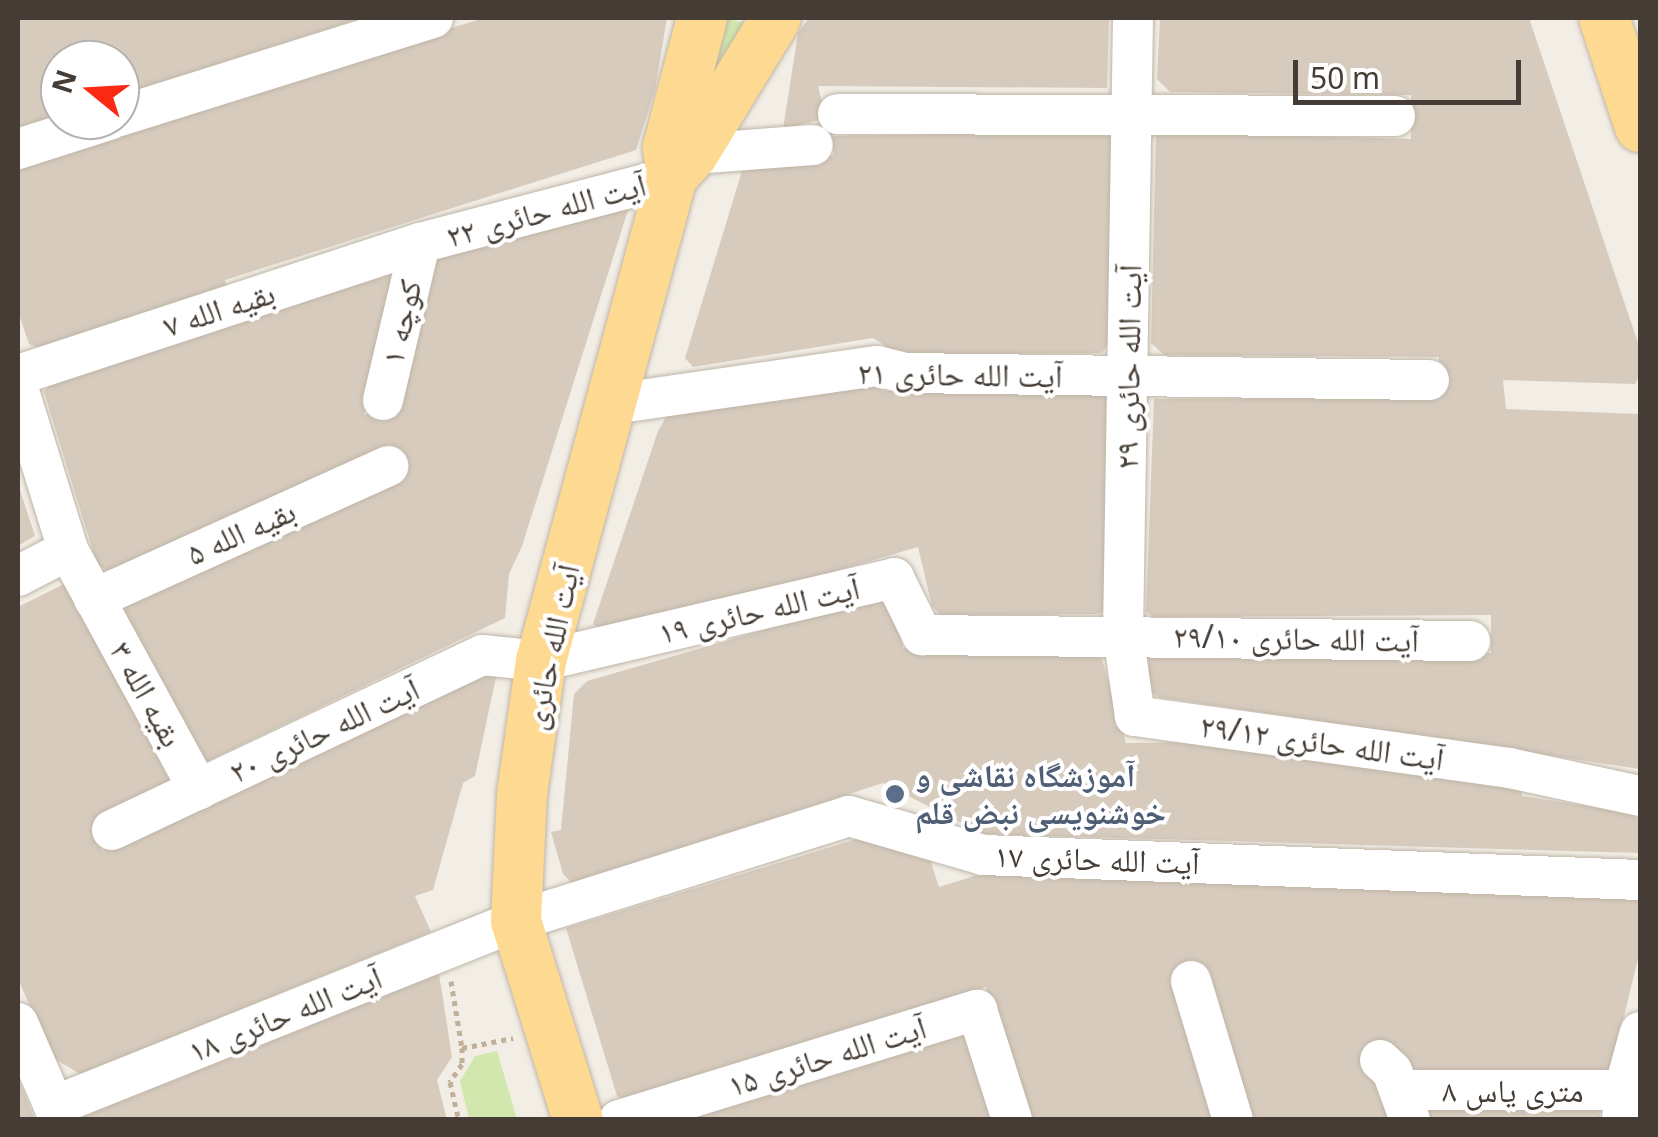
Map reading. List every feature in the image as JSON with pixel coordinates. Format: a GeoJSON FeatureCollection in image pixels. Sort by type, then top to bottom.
{"type":"FeatureCollection","features":[{"type":"Feature","properties":{"kind":"main road","name":"آیت الله حائری"},"geometry":{"type":"LineString","coordinates":[[682,166],[668,147],[702,18]]}},
{"type":"Feature","properties":{"kind":"main road","name":"آیت الله حائری"},"geometry":{"type":"LineString","coordinates":[[578,1120],[516,921],[522,794],[541,661],[682,166],[776,18]]}},
{"type":"Feature","properties":{"kind":"main road"},"geometry":{"type":"LineString","coordinates":[[1604,18],[1640,127]]}},
{"type":"Feature","properties":{"kind":"street"},"geometry":{"type":"LineString","coordinates":[[140,110],[433,18]]}},
{"type":"Feature","properties":{"kind":"street","name":"آیت الله حائری ۲۹"},"geometry":{"type":"LineString","coordinates":[[1133,18],[1122,635],[1135,716]]}},
{"type":"Feature","properties":{"kind":"street"},"geometry":{"type":"LineString","coordinates":[[838,114],[1395,116]]}},
{"type":"Feature","properties":{"kind":"street"},"geometry":{"type":"LineString","coordinates":[[18,150],[48,140]]}},
{"type":"Feature","properties":{"kind":"street","name":"آیت الله حائری ۲۲"},"geometry":{"type":"LineString","coordinates":[[420,243],[682,166],[813,145]]}},
{"type":"Feature","properties":{"kind":"street","name":"بقیه الله ۷"},"geometry":{"type":"LineString","coordinates":[[18,375],[420,243]]}},
{"type":"Feature","properties":{"kind":"street","name":"کوچه ۱"},"geometry":{"type":"LineString","coordinates":[[383,400],[420,243]]}},
{"type":"Feature","properties":{"kind":"street","name":"آیت الله حائری ۲۱"},"geometry":{"type":"LineString","coordinates":[[613,404],[877,366],[906,373],[1430,380]]}},
{"type":"Feature","properties":{"kind":"street","name":"بقیه الله ۳"},"geometry":{"type":"LineString","coordinates":[[18,388],[68,550],[199,790]]}},
{"type":"Feature","properties":{"kind":"street","name":"بقیه الله ۵"},"geometry":{"type":"LineString","coordinates":[[94,599],[388,466]]}},
{"type":"Feature","properties":{"kind":"street"},"geometry":{"type":"LineString","coordinates":[[18,576],[68,550]]}},
{"type":"Feature","properties":{"kind":"street","name":"آیت الله حائری ۱۹"},"geometry":{"type":"LineString","coordinates":[[541,661],[894,578],[922,635],[1122,635]]}},
{"type":"Feature","properties":{"kind":"street","name":"آیت الله حائری ۲۹/۱۰"},"geometry":{"type":"LineString","coordinates":[[1122,635],[1470,641]]}},
{"type":"Feature","properties":{"kind":"street","name":"آیت الله حائری ۲۰"},"geometry":{"type":"LineString","coordinates":[[112,830],[482,655],[541,661]]}},
{"type":"Feature","properties":{"kind":"street","name":"آیت الله حائری ۲۹/۱۲"},"geometry":{"type":"LineString","coordinates":[[1135,716],[1508,768],[1640,796]]}},
{"type":"Feature","properties":{"kind":"street","name":"آیت الله حائری ۱۷"},"geometry":{"type":"LineString","coordinates":[[516,921],[849,816],[983,855],[1640,880]]}},
{"type":"Feature","properties":{"kind":"street","name":"آیت الله حائری ۱۸"},"geometry":{"type":"LineString","coordinates":[[57,1113],[516,921]]}},
{"type":"Feature","properties":{"kind":"street"},"geometry":{"type":"LineString","coordinates":[[1191,981],[1233,1120]]}},
{"type":"Feature","properties":{"kind":"street","name":"آیت الله حائری ۱۵"},"geometry":{"type":"LineString","coordinates":[[620,1120],[977,1010],[1012,1120]]}},
{"type":"Feature","properties":{"kind":"street"},"geometry":{"type":"LineString","coordinates":[[18,1024],[57,1113]]}},
{"type":"Feature","properties":{"kind":"street"},"geometry":{"type":"LineString","coordinates":[[1623,1105],[1640,1032]]}},
{"type":"Feature","properties":{"kind":"street","name":"۸ متری یاس"},"geometry":{"type":"LineString","coordinates":[[1397,1090],[1623,1105]]}},
{"type":"Feature","properties":{"kind":"path"},"geometry":{"type":"LineString","coordinates":[[446,949],[462,1048],[462,1064],[450,1082],[459,1120]]}},
{"type":"Feature","properties":{"kind":"path"},"geometry":{"type":"LineString","coordinates":[[462,1048],[550,1028]]}},
{"type":"Feature","properties":{"kind":"green space"},"geometry":{"type":"Polygon","coordinates":[[[725,18],[749,24],[700,122],[725,18]]]}},
{"type":"Feature","properties":{"kind":"green space"},"geometry":{"type":"Polygon","coordinates":[[[497,1051],[517,1119],[469,1119],[460,1081],[475,1056],[497,1051]]]}},
{"type":"Feature","properties":{"kind":"building"},"geometry":{"type":"Polygon","coordinates":[[[18,18],[362,18],[140,89],[140,40],[40,40],[40,120],[19,127],[18,18]]]}},
{"type":"Feature","properties":{"kind":"building"},"geometry":{"type":"Polygon","coordinates":[[[484,18],[667,18],[655,90],[636,150],[225,280],[230,295],[41,349],[29,344],[18,311],[18,160],[84,140],[140,140],[140,123],[484,18]]]}},
{"type":"Feature","properties":{"kind":"building"},"geometry":{"type":"Polygon","coordinates":[[[809,18],[1109,18],[1107,88],[818,86],[826,118],[783,129],[798,33],[809,18]]]}},
{"type":"Feature","properties":{"kind":"building"},"geometry":{"type":"Polygon","coordinates":[[[1160,18],[1529,18],[1640,349],[1640,374],[1635,384],[1503,380],[1506,409],[1640,414],[1640,769],[1158,697],[1148,689],[1149,655],[1157,651],[1491,653],[1491,615],[1154,617],[1146,612],[1154,399],[1439,397],[1439,357],[1164,355],[1151,343],[1156,132],[1411,139],[1411,95],[1170,92],[1157,79],[1160,18]]]}},
{"type":"Feature","properties":{"kind":"building"},"geometry":{"type":"Polygon","coordinates":[[[1086,132],[1111,136],[1108,345],[1102,353],[900,355],[873,338],[693,367],[685,358],[742,171],[834,155],[830,136],[1086,132]]]}},
{"type":"Feature","properties":{"kind":"building"},"geometry":{"type":"Polygon","coordinates":[[[619,194],[628,210],[522,546],[509,574],[505,618],[198,766],[111,605],[112,574],[97,564],[44,392],[50,384],[389,264],[396,284],[364,415],[386,410],[427,254],[619,194]]]}},
{"type":"Feature","properties":{"kind":"building"},"geometry":{"type":"Polygon","coordinates":[[[881,379],[884,391],[1111,392],[1108,608],[1099,614],[941,615],[932,606],[918,547],[607,637],[593,624],[658,431],[669,412],[881,379]]]}},
{"type":"Feature","properties":{"kind":"building"},"geometry":{"type":"Polygon","coordinates":[[[18,484],[35,536],[18,546],[18,484]]]}},
{"type":"Feature","properties":{"kind":"building"},"geometry":{"type":"Polygon","coordinates":[[[70,581],[173,788],[93,827],[102,851],[479,668],[496,677],[475,776],[463,783],[433,890],[415,896],[431,932],[80,1074],[52,1057],[18,979],[18,607],[70,581]]]}},
{"type":"Feature","properties":{"kind":"building"},"geometry":{"type":"Polygon","coordinates":[[[882,596],[892,608],[903,648],[1100,653],[1126,743],[1194,742],[1521,779],[1522,796],[1631,813],[1640,821],[1640,853],[983,834],[883,783],[572,883],[563,874],[551,832],[561,830],[574,694],[587,681],[882,596]]]}},
{"type":"Feature","properties":{"kind":"building"},"geometry":{"type":"Polygon","coordinates":[[[866,836],[928,853],[939,887],[990,871],[1640,892],[1640,950],[1611,1071],[1381,1070],[1397,1120],[1028,1120],[986,987],[627,1100],[617,1096],[566,928],[866,836]]]}},
{"type":"Feature","properties":{"kind":"building"},"geometry":{"type":"Polygon","coordinates":[[[438,967],[452,1057],[437,1080],[447,1120],[79,1120],[75,1111],[438,967]]]}},
{"type":"Feature","properties":{"kind":"building"},"geometry":{"type":"Polygon","coordinates":[[[964,1031],[999,1120],[686,1120],[964,1031]]]}},
{"type":"Feature","properties":{"kind":"building"},"geometry":{"type":"Polygon","coordinates":[[[18,1078],[25,1095],[35,1120],[18,1120],[18,1078]]]}},
{"type":"Feature","properties":{"kind":"building"},"geometry":{"type":"Polygon","coordinates":[[[1597,1105],[1601,1120],[1420,1120],[1417,1109],[1597,1105]]]}},
{"type":"Feature","properties":{"kind":"place","name":"آموزشگاه نقاشی و خوشنویسی نبض قلم"},"geometry":{"type":"Point","coordinates":[895,794]}}]}
